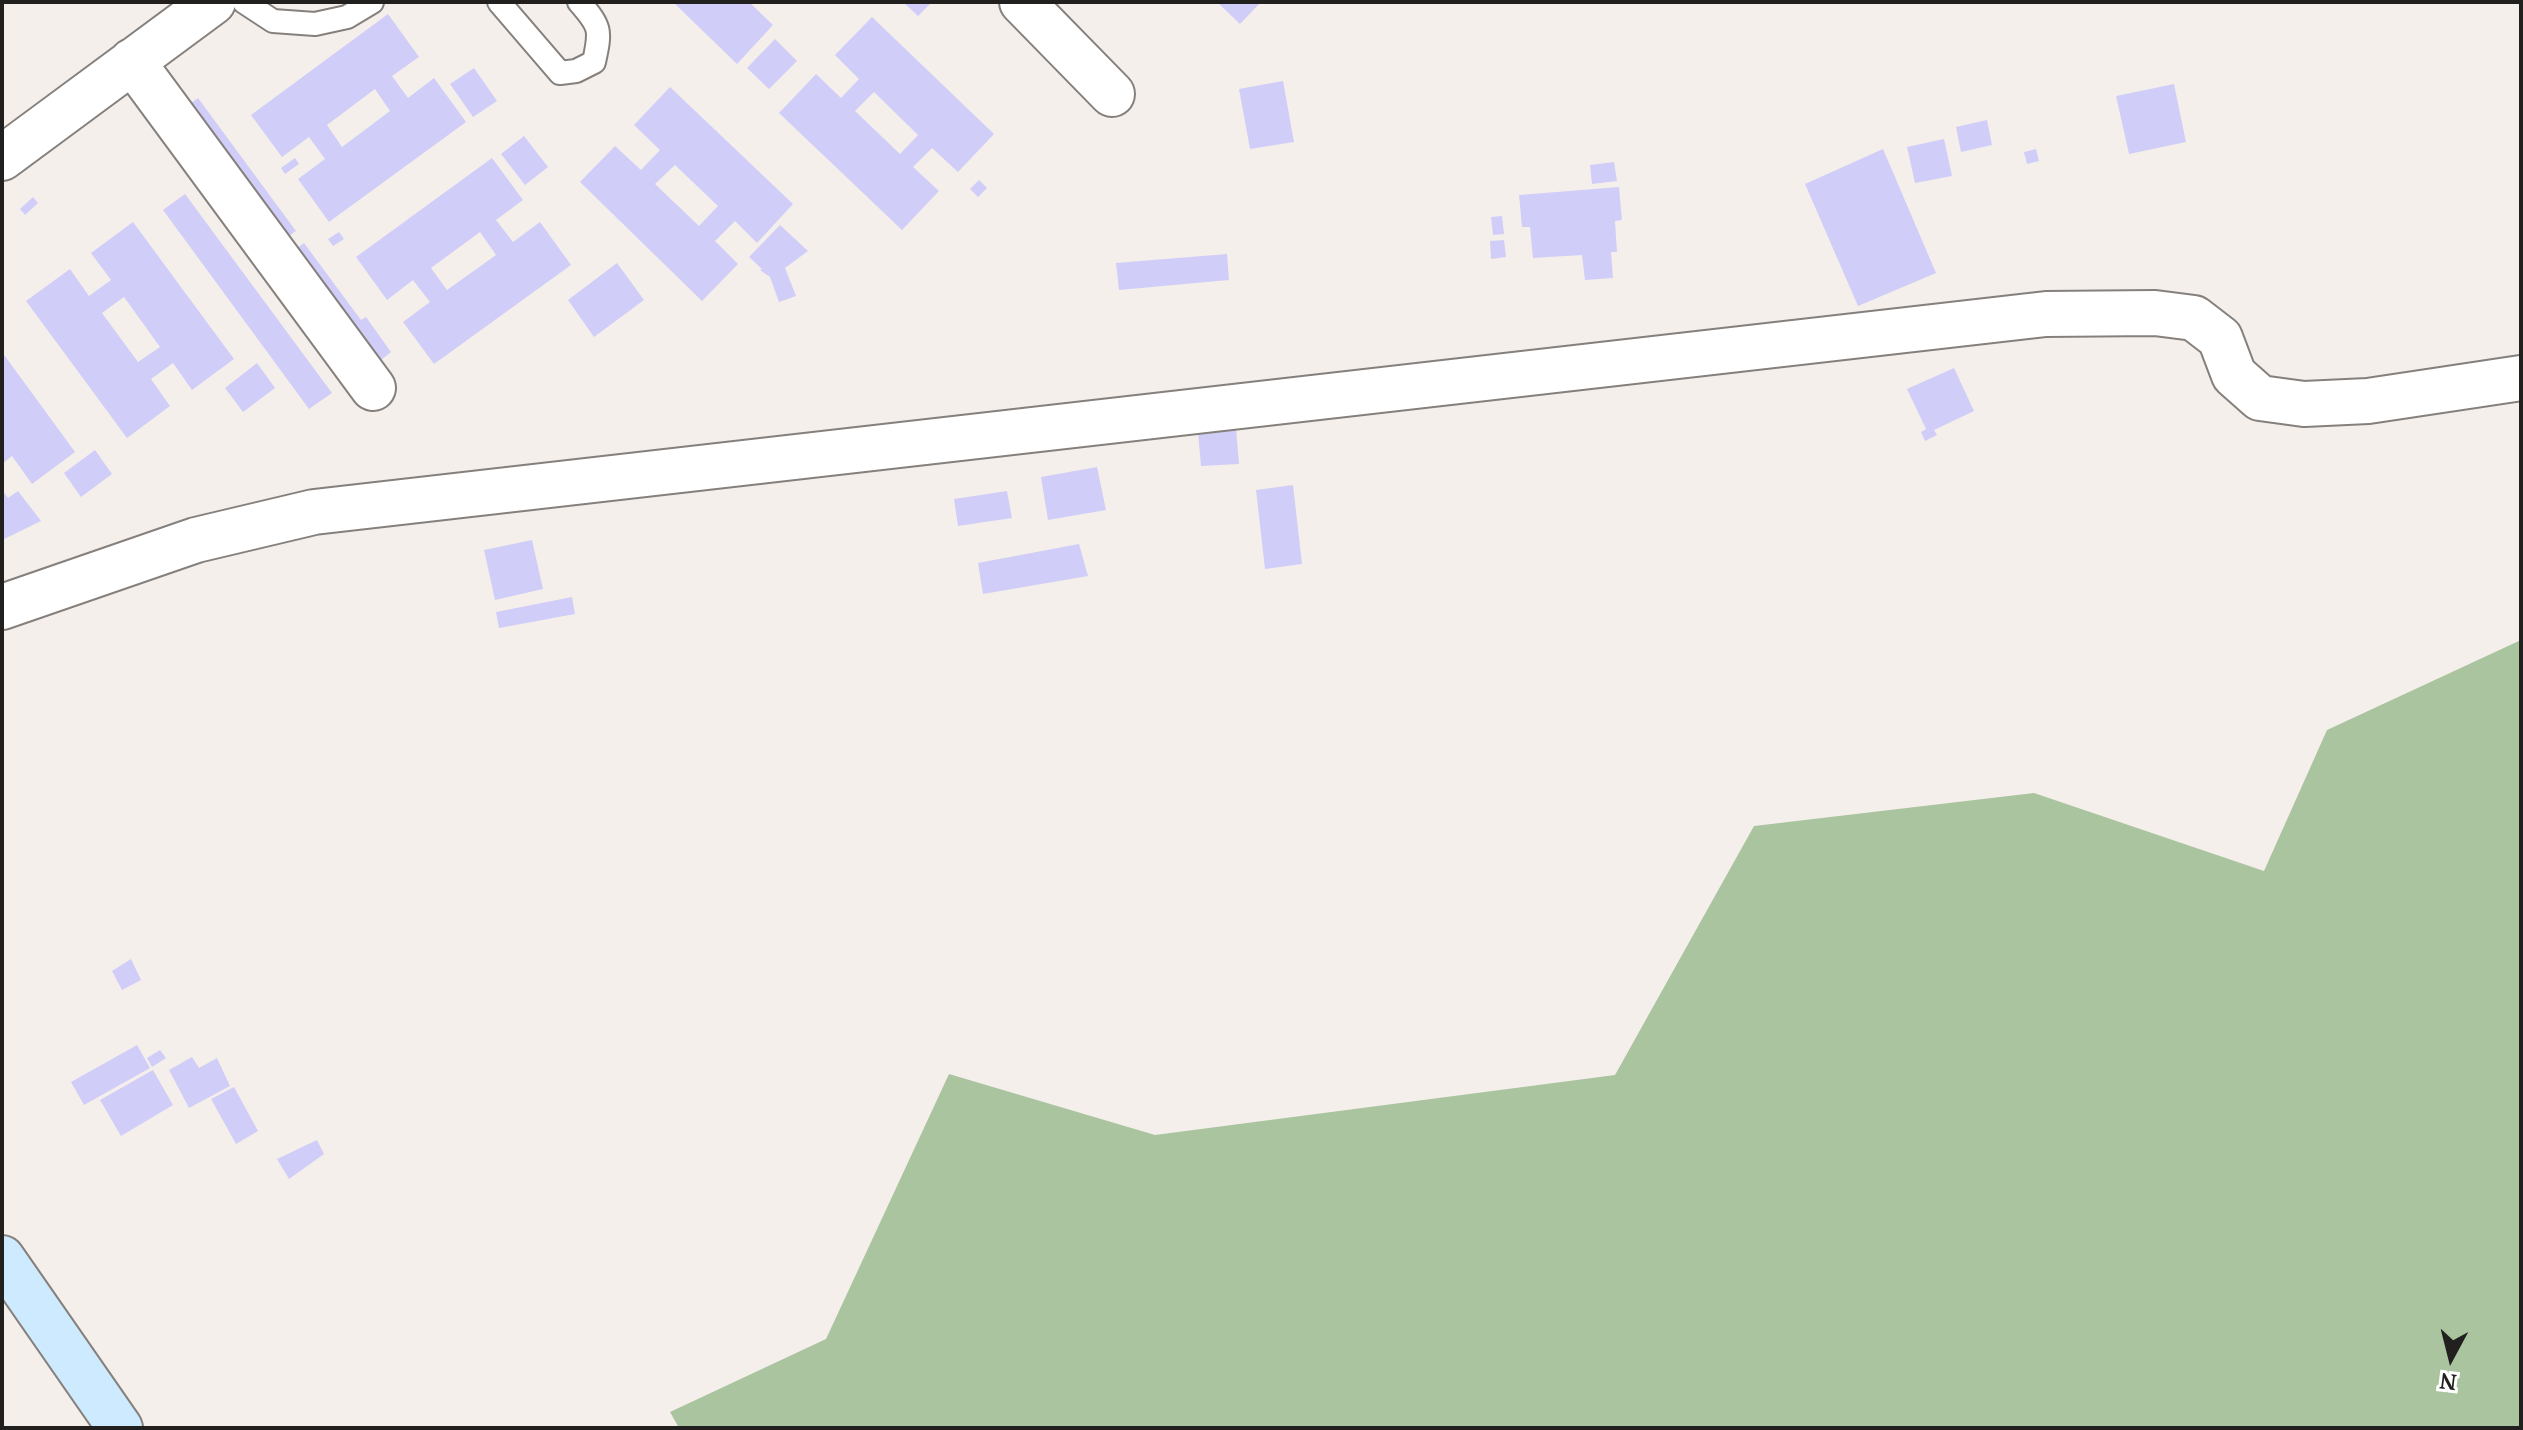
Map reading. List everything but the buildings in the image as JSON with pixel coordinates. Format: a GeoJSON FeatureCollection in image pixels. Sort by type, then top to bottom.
{"type":"FeatureCollection","features":[{"type":"Feature","properties":{"kind":"main road"},"geometry":{"type":"LineString","coordinates":[[2,1258],[120,1428]]}},
{"type":"Feature","properties":{"kind":"street"},"geometry":{"type":"LineString","coordinates":[[2,158],[213,2]]}},
{"type":"Feature","properties":{"kind":"street"},"geometry":{"type":"LineString","coordinates":[[1022,2],[1112,94]]}},
{"type":"Feature","properties":{"kind":"street"},"geometry":{"type":"LineString","coordinates":[[132,61],[373,388]]}},
{"type":"Feature","properties":{"kind":"street"},"geometry":{"type":"LineString","coordinates":[[2,607],[196,540],[314,512],[2046,314],[2155,313],[2194,318],[2220,338],[2234,375],[2260,398],[2304,404],[2368,401],[2521,378]]}},
{"type":"Feature","properties":{"kind":"lane"},"geometry":{"type":"LineString","coordinates":[[244,2],[273,21],[315,24],[347,17],[372,2]]}},
{"type":"Feature","properties":{"kind":"lane"},"geometry":{"type":"LineString","coordinates":[[499,2],[560,73],[576,71],[594,62],[600,36],[591,16],[579,2]]}},
{"type":"Feature","properties":{"kind":"green space"},"geometry":{"type":"Polygon","coordinates":[[[2521,640],[2521,1428],[679,1428],[670,1412],[826,1339],[949,1074],[1155,1135],[1615,1075],[1754,826],[2034,793],[2264,871],[2327,730],[2521,640]]]}}]}
